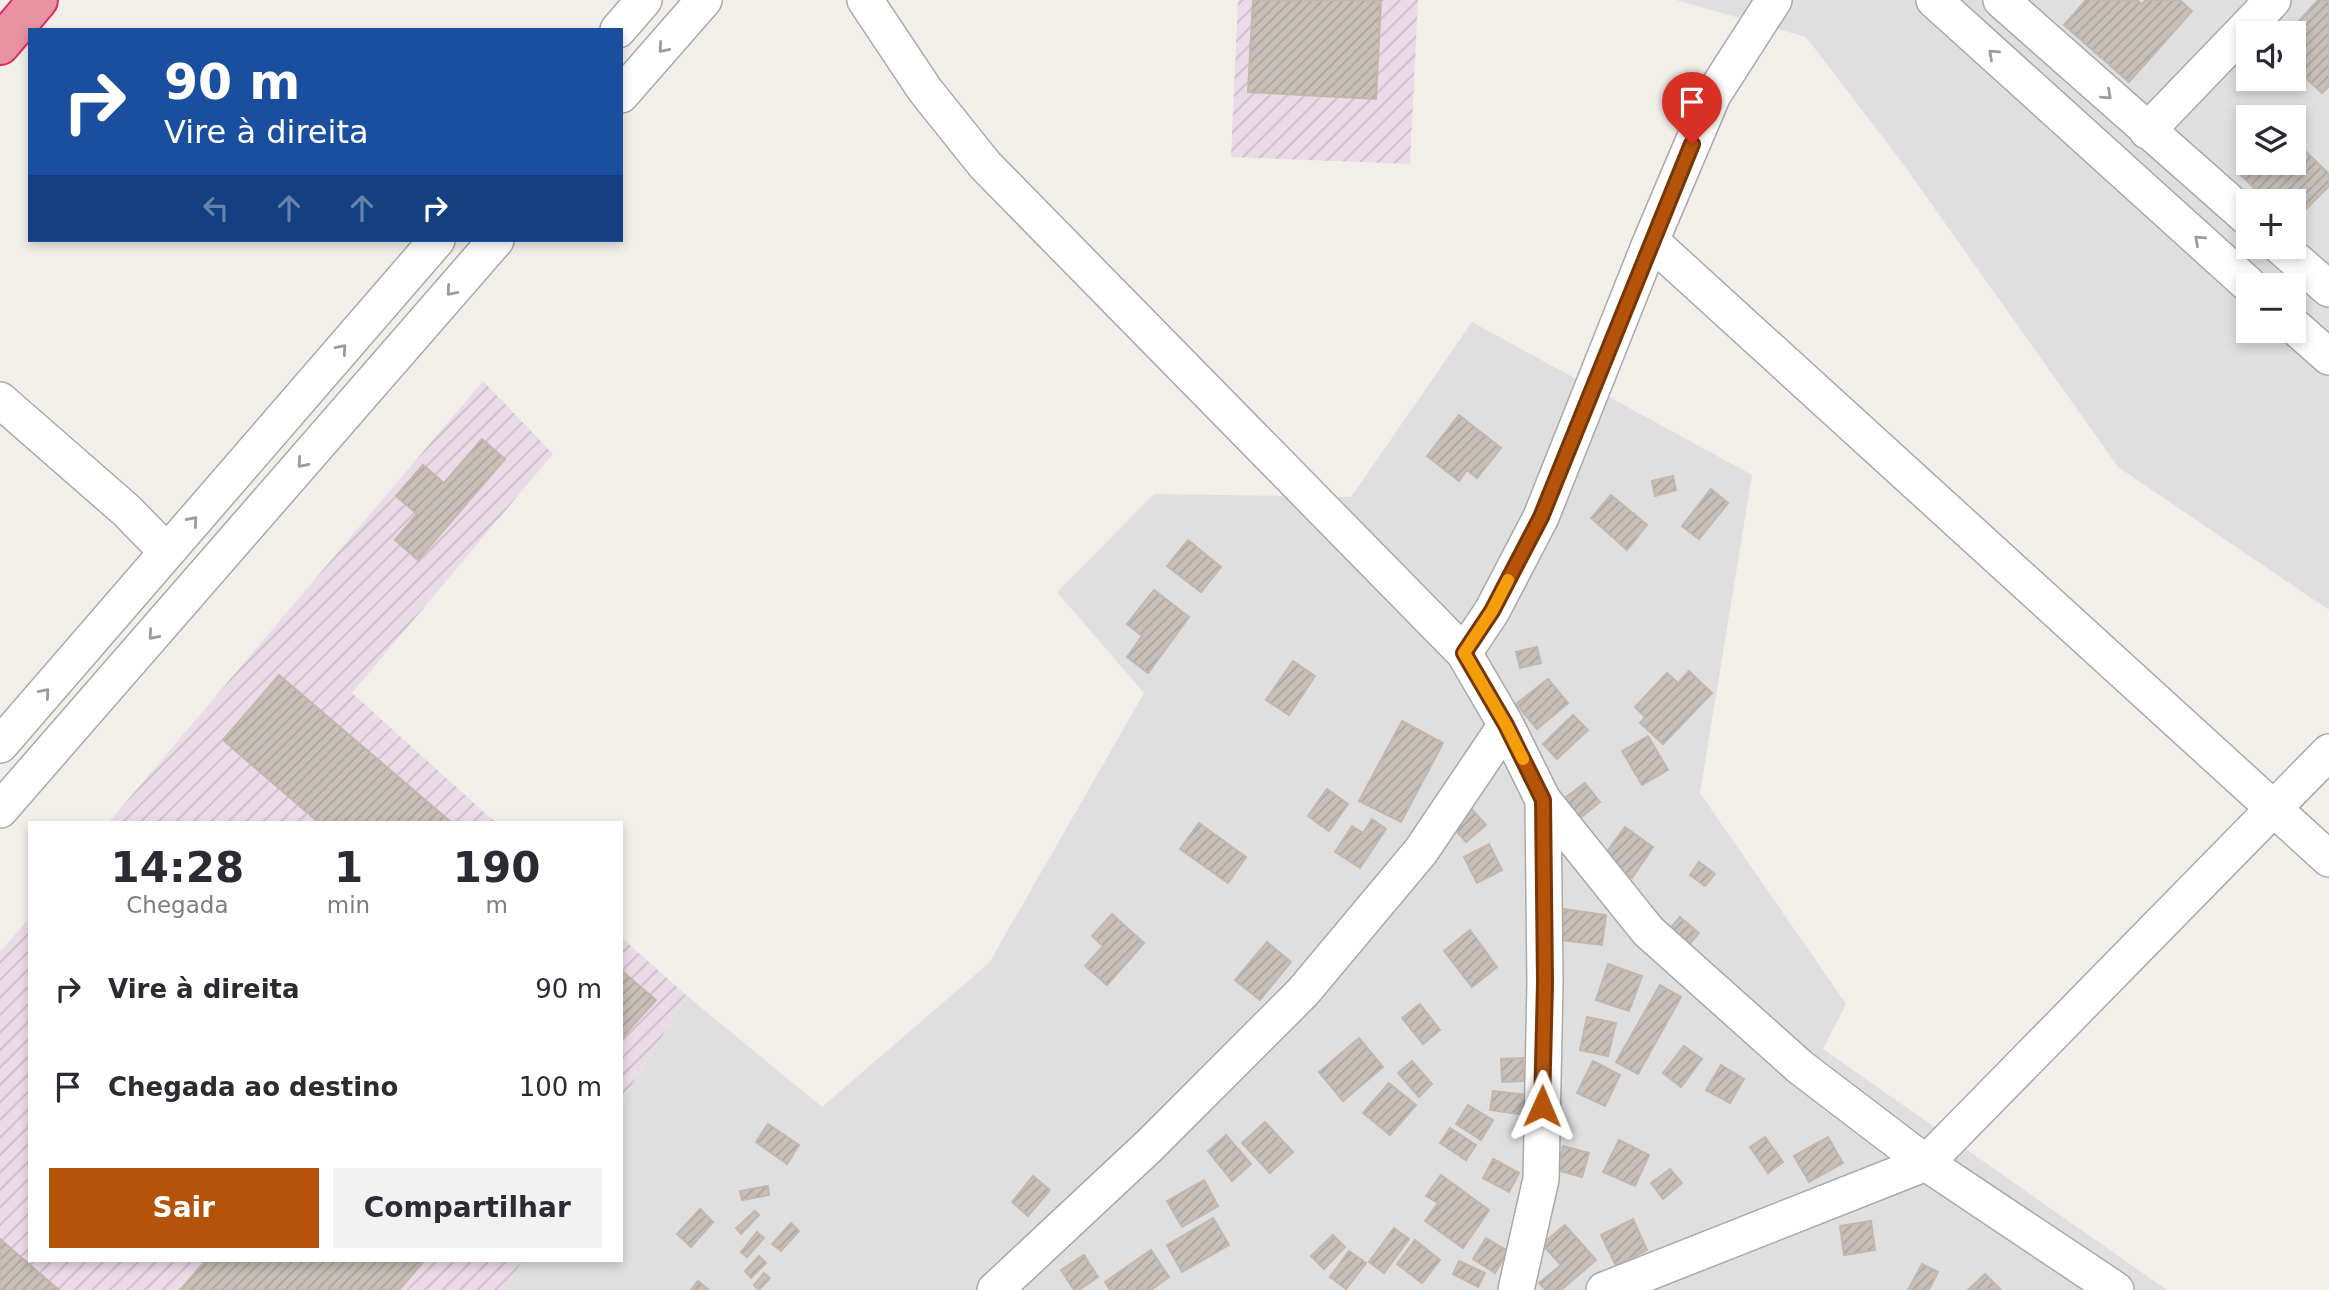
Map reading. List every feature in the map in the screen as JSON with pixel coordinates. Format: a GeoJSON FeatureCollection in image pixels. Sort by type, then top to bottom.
{"type":"FeatureCollection","features":[{"type":"Feature","properties":{"kind":"highway"},"geometry":{"type":"LineString","coordinates":[[0,45],[38,0]]}},
{"type":"Feature","properties":{"kind":"street"},"geometry":{"type":"LineString","coordinates":[[620,28],[644,0]]}},
{"type":"Feature","properties":{"kind":"street"},"geometry":{"type":"LineString","coordinates":[[623,93],[704,0]]}},
{"type":"Feature","properties":{"kind":"street"},"geometry":{"type":"LineString","coordinates":[[865,0],[925,90],[985,165],[1464,653],[1506,725],[1543,800],[1648,931],[1800,1067],[1926,1163],[2116,1290]]}},
{"type":"Feature","properties":{"kind":"street"},"geometry":{"type":"LineString","coordinates":[[1464,653],[1492,611],[1541,517],[1651,241],[1713,95],[1774,0]]}},
{"type":"Feature","properties":{"kind":"street"},"geometry":{"type":"LineString","coordinates":[[2001,0],[2236,208]]}},
{"type":"Feature","properties":{"kind":"street"},"geometry":{"type":"LineString","coordinates":[[2147,131],[2273,0]]}},
{"type":"Feature","properties":{"kind":"street"},"geometry":{"type":"LineString","coordinates":[[1948,5],[2035,93],[2236,273]]}},
{"type":"Feature","properties":{"kind":"street"},"geometry":{"type":"LineString","coordinates":[[2035,93],[2065,57]]}},
{"type":"Feature","properties":{"kind":"street"},"geometry":{"type":"LineString","coordinates":[[2172,215],[2203,179]]}},
{"type":"Feature","properties":{"kind":"street"},"geometry":{"type":"LineString","coordinates":[[1651,241],[2329,859]]}},
{"type":"Feature","properties":{"kind":"street"},"geometry":{"type":"LineString","coordinates":[[0,745],[435,242]]}},
{"type":"Feature","properties":{"kind":"street"},"geometry":{"type":"LineString","coordinates":[[0,810],[494,242]]}},
{"type":"Feature","properties":{"kind":"street"},"geometry":{"type":"LineString","coordinates":[[2295,259],[2329,289]]}},
{"type":"Feature","properties":{"kind":"street"},"geometry":{"type":"LineString","coordinates":[[2306,337],[2329,357]]}},
{"type":"Feature","properties":{"kind":"street"},"geometry":{"type":"LineString","coordinates":[[0,400],[127,511],[167,552]]}},
{"type":"Feature","properties":{"kind":"street"},"geometry":{"type":"LineString","coordinates":[[995,1290],[1149,1146],[1303,992],[1421,851],[1506,725]]}},
{"type":"Feature","properties":{"kind":"street"},"geometry":{"type":"LineString","coordinates":[[1604,1290],[1926,1163],[2329,752]]}},
{"type":"Feature","properties":{"kind":"street"},"geometry":{"type":"LineString","coordinates":[[1516,1290],[1541,1180],[1545,983],[1543,800]]}},
{"type":"Feature","properties":{"kind":"shaded area"},"geometry":{"type":"Polygon","coordinates":[[[1238,0],[1418,0],[1410,164],[1231,157],[1238,0]]]}},
{"type":"Feature","properties":{"kind":"shaded area"},"geometry":{"type":"Polygon","coordinates":[[[1676,0],[2329,0],[2329,610],[2118,467],[1901,161],[1806,37],[1676,0]]]}},
{"type":"Feature","properties":{"kind":"shaded area"},"geometry":{"type":"Polygon","coordinates":[[[1472,322],[1752,475],[1700,793],[1846,1004],[1823,1049],[2167,1290],[504,1290],[522,1262],[623,1262],[623,1099],[687,996],[822,1107],[989,963],[1144,693],[1057,592],[1154,494],[1351,497],[1472,322]]]}},
{"type":"Feature","properties":{"kind":"shaded area"},"geometry":{"type":"Polygon","coordinates":[[[483,381],[553,454],[352,693],[494,821],[110,821],[483,381]]]}},
{"type":"Feature","properties":{"kind":"shaded area"},"geometry":{"type":"Polygon","coordinates":[[[28,919],[28,1262],[522,1262],[504,1290],[0,1290],[0,952],[28,919]]]}},
{"type":"Feature","properties":{"kind":"shaded area"},"geometry":{"type":"Polygon","coordinates":[[[623,939],[687,996],[623,1099],[623,939]]]}},
{"type":"Feature","properties":{"kind":"building"},"geometry":{"type":"Polygon","coordinates":[[[1253,0],[1381,0],[1376,99],[1248,92],[1253,0]]]}},
{"type":"Feature","properties":{"kind":"building"},"geometry":{"type":"Polygon","coordinates":[[[2086,0],[2137,0],[2142,4],[2146,0],[2180,0],[2192,11],[2129,82],[2064,25],[2086,0]]]}},
{"type":"Feature","properties":{"kind":"building"},"geometry":{"type":"Polygon","coordinates":[[[2318,0],[2329,0],[2329,86],[2322,93],[2306,78],[2306,21],[2299,21],[2318,0]]]}},
{"type":"Feature","properties":{"kind":"building"},"geometry":{"type":"Polygon","coordinates":[[[2306,152],[2329,174],[2329,186],[2306,209],[2306,189],[2255,189],[2241,175],[2306,175],[2306,152]]]}},
{"type":"Feature","properties":{"kind":"building"},"geometry":{"type":"Polygon","coordinates":[[[1459,415],[1501,448],[1477,478],[1467,470],[1459,481],[1427,456],[1459,415]]]}},
{"type":"Feature","properties":{"kind":"building"},"geometry":{"type":"Polygon","coordinates":[[[482,439],[505,459],[418,560],[395,540],[417,514],[396,496],[423,465],[444,483],[482,439]]]}},
{"type":"Feature","properties":{"kind":"building"},"geometry":{"type":"Polygon","coordinates":[[[1673,476],[1676,490],[1655,496],[1652,481],[1673,476]]]}},
{"type":"Feature","properties":{"kind":"building"},"geometry":{"type":"Polygon","coordinates":[[[1711,489],[1728,503],[1699,539],[1682,526],[1711,489]]]}},
{"type":"Feature","properties":{"kind":"building"},"geometry":{"type":"Polygon","coordinates":[[[1611,495],[1647,525],[1627,550],[1591,518],[1611,495]]]}},
{"type":"Feature","properties":{"kind":"building"},"geometry":{"type":"Polygon","coordinates":[[[1188,540],[1221,567],[1201,592],[1167,566],[1188,540]]]}},
{"type":"Feature","properties":{"kind":"building"},"geometry":{"type":"Polygon","coordinates":[[[1154,590],[1189,617],[1148,673],[1127,657],[1142,636],[1127,624],[1154,590]]]}},
{"type":"Feature","properties":{"kind":"building"},"geometry":{"type":"Polygon","coordinates":[[[1537,647],[1541,663],[1520,668],[1516,652],[1537,647]]]}},
{"type":"Feature","properties":{"kind":"building"},"geometry":{"type":"Polygon","coordinates":[[[1293,661],[1315,676],[1289,715],[1266,700],[1293,661]]]}},
{"type":"Feature","properties":{"kind":"building"},"geometry":{"type":"Polygon","coordinates":[[[1689,671],[1712,693],[1663,744],[1640,723],[1645,717],[1635,707],[1667,673],[1678,683],[1689,671]]]}},
{"type":"Feature","properties":{"kind":"building"},"geometry":{"type":"Polygon","coordinates":[[[279,675],[450,821],[317,821],[223,740],[279,675]]]}},
{"type":"Feature","properties":{"kind":"building"},"geometry":{"type":"Polygon","coordinates":[[[1548,679],[1568,703],[1537,729],[1516,704],[1548,679]]]}},
{"type":"Feature","properties":{"kind":"building"},"geometry":{"type":"Polygon","coordinates":[[[1573,715],[1588,730],[1557,759],[1543,744],[1573,715]]]}},
{"type":"Feature","properties":{"kind":"building"},"geometry":{"type":"Polygon","coordinates":[[[1402,721],[1443,743],[1401,822],[1359,801],[1402,721]]]}},
{"type":"Feature","properties":{"kind":"building"},"geometry":{"type":"Polygon","coordinates":[[[1648,736],[1668,770],[1642,785],[1622,751],[1648,736]]]}},
{"type":"Feature","properties":{"kind":"building"},"geometry":{"type":"Polygon","coordinates":[[[1585,783],[1600,802],[1580,818],[1565,798],[1585,783]]]}},
{"type":"Feature","properties":{"kind":"building"},"geometry":{"type":"Polygon","coordinates":[[[1327,789],[1348,804],[1329,831],[1308,816],[1327,789]]]}},
{"type":"Feature","properties":{"kind":"building"},"geometry":{"type":"Polygon","coordinates":[[[1468,805],[1486,825],[1466,842],[1448,822],[1468,805]]]}},
{"type":"Feature","properties":{"kind":"building"},"geometry":{"type":"Polygon","coordinates":[[[1372,819],[1386,829],[1360,868],[1335,852],[1352,826],[1363,833],[1372,819]]]}},
{"type":"Feature","properties":{"kind":"building"},"geometry":{"type":"Polygon","coordinates":[[[1199,823],[1246,857],[1228,883],[1180,849],[1199,823]]]}},
{"type":"Feature","properties":{"kind":"building"},"geometry":{"type":"Polygon","coordinates":[[[1625,827],[1653,847],[1632,878],[1603,857],[1625,827]]]}},
{"type":"Feature","properties":{"kind":"building"},"geometry":{"type":"Polygon","coordinates":[[[1489,844],[1502,870],[1477,883],[1464,857],[1489,844]]]}},
{"type":"Feature","properties":{"kind":"building"},"geometry":{"type":"Polygon","coordinates":[[[1699,862],[1715,874],[1705,886],[1690,875],[1699,862]]]}},
{"type":"Feature","properties":{"kind":"building"},"geometry":{"type":"Polygon","coordinates":[[[1564,909],[1606,915],[1602,945],[1559,940],[1564,909]]]}},
{"type":"Feature","properties":{"kind":"building"},"geometry":{"type":"Polygon","coordinates":[[[1112,914],[1144,943],[1107,985],[1085,966],[1103,946],[1092,936],[1112,914]]]}},
{"type":"Feature","properties":{"kind":"building"},"geometry":{"type":"Polygon","coordinates":[[[1680,917],[1699,933],[1686,948],[1667,932],[1680,917]]]}},
{"type":"Feature","properties":{"kind":"building"},"geometry":{"type":"Polygon","coordinates":[[[1470,930],[1497,967],[1472,987],[1444,951],[1470,930]]]}},
{"type":"Feature","properties":{"kind":"building"},"geometry":{"type":"Polygon","coordinates":[[[1267,942],[1291,962],[1260,1000],[1235,980],[1267,942]]]}},
{"type":"Feature","properties":{"kind":"building"},"geometry":{"type":"Polygon","coordinates":[[[1608,964],[1642,976],[1629,1011],[1596,1000],[1608,964]]]}},
{"type":"Feature","properties":{"kind":"building"},"geometry":{"type":"Polygon","coordinates":[[[623,972],[656,1000],[623,1037],[623,972]]]}},
{"type":"Feature","properties":{"kind":"building"},"geometry":{"type":"Polygon","coordinates":[[[1660,985],[1681,997],[1638,1074],[1616,1062],[1660,985]]]}},
{"type":"Feature","properties":{"kind":"building"},"geometry":{"type":"Polygon","coordinates":[[[1420,1004],[1440,1030],[1423,1044],[1402,1018],[1420,1004]]]}},
{"type":"Feature","properties":{"kind":"building"},"geometry":{"type":"Polygon","coordinates":[[[1587,1017],[1616,1023],[1608,1056],[1580,1050],[1587,1017]]]}},
{"type":"Feature","properties":{"kind":"building"},"geometry":{"type":"Polygon","coordinates":[[[1359,1038],[1383,1067],[1343,1101],[1319,1072],[1359,1038]]]}},
{"type":"Feature","properties":{"kind":"building"},"geometry":{"type":"Polygon","coordinates":[[[1684,1046],[1702,1059],[1681,1087],[1663,1073],[1684,1046]]]}},
{"type":"Feature","properties":{"kind":"building"},"geometry":{"type":"Polygon","coordinates":[[[1523,1058],[1524,1081],[1502,1082],[1501,1059],[1523,1058]]]}},
{"type":"Feature","properties":{"kind":"building"},"geometry":{"type":"Polygon","coordinates":[[[1412,1061],[1432,1084],[1419,1097],[1398,1073],[1412,1061]]]}},
{"type":"Feature","properties":{"kind":"building"},"geometry":{"type":"Polygon","coordinates":[[[1593,1061],[1620,1075],[1605,1106],[1577,1093],[1593,1061]]]}},
{"type":"Feature","properties":{"kind":"building"},"geometry":{"type":"Polygon","coordinates":[[[1721,1065],[1744,1079],[1730,1103],[1706,1090],[1721,1065]]]}},
{"type":"Feature","properties":{"kind":"building"},"geometry":{"type":"Polygon","coordinates":[[[1389,1083],[1416,1105],[1390,1135],[1363,1113],[1389,1083]]]}},
{"type":"Feature","properties":{"kind":"building"},"geometry":{"type":"Polygon","coordinates":[[[1493,1091],[1529,1095],[1526,1115],[1490,1110],[1493,1091]]]}},
{"type":"Feature","properties":{"kind":"building"},"geometry":{"type":"Polygon","coordinates":[[[1468,1105],[1493,1120],[1481,1140],[1456,1124],[1468,1105]]]}},
{"type":"Feature","properties":{"kind":"building"},"geometry":{"type":"Polygon","coordinates":[[[1265,1122],[1293,1152],[1270,1173],[1242,1143],[1265,1122]]]}},
{"type":"Feature","properties":{"kind":"building"},"geometry":{"type":"Polygon","coordinates":[[[768,1124],[799,1145],[787,1164],[756,1142],[768,1124]]]}},
{"type":"Feature","properties":{"kind":"building"},"geometry":{"type":"Polygon","coordinates":[[[1450,1128],[1476,1145],[1466,1160],[1440,1143],[1450,1128]]]}},
{"type":"Feature","properties":{"kind":"building"},"geometry":{"type":"Polygon","coordinates":[[[1226,1135],[1251,1164],[1232,1181],[1208,1151],[1226,1135]]]}},
{"type":"Feature","properties":{"kind":"building"},"geometry":{"type":"Polygon","coordinates":[[[1765,1137],[1783,1162],[1768,1173],[1750,1147],[1765,1137]]]}},
{"type":"Feature","properties":{"kind":"building"},"geometry":{"type":"Polygon","coordinates":[[[1828,1137],[1843,1163],[1809,1182],[1794,1156],[1828,1137]]]}},
{"type":"Feature","properties":{"kind":"building"},"geometry":{"type":"Polygon","coordinates":[[[1619,1140],[1649,1155],[1635,1186],[1603,1172],[1619,1140]]]}},
{"type":"Feature","properties":{"kind":"building"},"geometry":{"type":"Polygon","coordinates":[[[1563,1146],[1589,1153],[1582,1177],[1557,1170],[1563,1146]]]}},
{"type":"Feature","properties":{"kind":"building"},"geometry":{"type":"Polygon","coordinates":[[[1493,1159],[1519,1173],[1509,1192],[1483,1178],[1493,1159]]]}},
{"type":"Feature","properties":{"kind":"building"},"geometry":{"type":"Polygon","coordinates":[[[1670,1169],[1682,1183],[1663,1199],[1651,1183],[1670,1169]]]}},
{"type":"Feature","properties":{"kind":"building"},"geometry":{"type":"Polygon","coordinates":[[[1441,1175],[1489,1210],[1463,1248],[1425,1221],[1438,1203],[1426,1196],[1441,1175]]]}},
{"type":"Feature","properties":{"kind":"building"},"geometry":{"type":"Polygon","coordinates":[[[1033,1176],[1050,1190],[1028,1216],[1012,1202],[1033,1176]]]}},
{"type":"Feature","properties":{"kind":"building"},"geometry":{"type":"Polygon","coordinates":[[[1204,1180],[1218,1206],[1182,1227],[1167,1201],[1204,1180]]]}},
{"type":"Feature","properties":{"kind":"building"},"geometry":{"type":"Polygon","coordinates":[[[768,1186],[769,1195],[742,1200],[740,1191],[768,1186]]]}},
{"type":"Feature","properties":{"kind":"building"},"geometry":{"type":"Polygon","coordinates":[[[700,1209],[713,1222],[691,1247],[677,1234],[700,1209]]]}},
{"type":"Feature","properties":{"kind":"building"},"geometry":{"type":"Polygon","coordinates":[[[755,1211],[759,1215],[741,1234],[736,1228],[755,1211]]]}},
{"type":"Feature","properties":{"kind":"building"},"geometry":{"type":"Polygon","coordinates":[[[1213,1218],[1229,1245],[1182,1272],[1167,1245],[1213,1218]]]}},
{"type":"Feature","properties":{"kind":"building"},"geometry":{"type":"Polygon","coordinates":[[[1633,1219],[1647,1250],[1616,1266],[1601,1235],[1633,1219]]]}},
{"type":"Feature","properties":{"kind":"building"},"geometry":{"type":"Polygon","coordinates":[[[1871,1221],[1875,1250],[1844,1255],[1840,1226],[1871,1221]]]}},
{"type":"Feature","properties":{"kind":"building"},"geometry":{"type":"Polygon","coordinates":[[[791,1223],[799,1231],[781,1251],[772,1244],[791,1223]]]}},
{"type":"Feature","properties":{"kind":"building"},"geometry":{"type":"Polygon","coordinates":[[[1565,1225],[1596,1260],[1561,1290],[1546,1290],[1539,1283],[1561,1265],[1542,1244],[1565,1225]]]}},
{"type":"Feature","properties":{"kind":"building"},"geometry":{"type":"Polygon","coordinates":[[[1394,1228],[1409,1239],[1384,1273],[1369,1262],[1394,1228]]]}},
{"type":"Feature","properties":{"kind":"building"},"geometry":{"type":"Polygon","coordinates":[[[757,1232],[764,1238],[747,1257],[741,1252],[757,1232]]]}},
{"type":"Feature","properties":{"kind":"building"},"geometry":{"type":"Polygon","coordinates":[[[1333,1235],[1345,1247],[1324,1269],[1311,1256],[1333,1235]]]}},
{"type":"Feature","properties":{"kind":"building"},"geometry":{"type":"Polygon","coordinates":[[[1486,1238],[1508,1251],[1495,1273],[1473,1259],[1486,1238]]]}},
{"type":"Feature","properties":{"kind":"building"},"geometry":{"type":"Polygon","coordinates":[[[0,1239],[59,1290],[0,1290],[0,1239]]]}},
{"type":"Feature","properties":{"kind":"building"},"geometry":{"type":"Polygon","coordinates":[[[1415,1240],[1440,1260],[1422,1283],[1397,1264],[1415,1240]]]}},
{"type":"Feature","properties":{"kind":"building"},"geometry":{"type":"Polygon","coordinates":[[[1151,1250],[1169,1277],[1151,1290],[1110,1290],[1105,1282],[1151,1250]]]}},
{"type":"Feature","properties":{"kind":"building"},"geometry":{"type":"Polygon","coordinates":[[[1349,1251],[1366,1263],[1346,1289],[1330,1277],[1349,1251]]]}},
{"type":"Feature","properties":{"kind":"building"},"geometry":{"type":"Polygon","coordinates":[[[1084,1255],[1098,1277],[1079,1290],[1074,1290],[1061,1270],[1084,1255]]]}},
{"type":"Feature","properties":{"kind":"building"},"geometry":{"type":"Polygon","coordinates":[[[759,1256],[766,1263],[751,1278],[745,1271],[759,1256]]]}},
{"type":"Feature","properties":{"kind":"building"},"geometry":{"type":"Polygon","coordinates":[[[1459,1261],[1485,1273],[1478,1287],[1453,1274],[1459,1261]]]}},
{"type":"Feature","properties":{"kind":"building"},"geometry":{"type":"Polygon","coordinates":[[[204,1262],[423,1262],[399,1290],[180,1290],[204,1262]]]}},
{"type":"Feature","properties":{"kind":"building"},"geometry":{"type":"Polygon","coordinates":[[[1922,1264],[1938,1272],[1929,1290],[1908,1290],[1922,1264]]]}},
{"type":"Feature","properties":{"kind":"building"},"geometry":{"type":"Polygon","coordinates":[[[764,1273],[770,1278],[759,1290],[754,1285],[764,1273]]]}},
{"type":"Feature","properties":{"kind":"building"},"geometry":{"type":"Polygon","coordinates":[[[1985,1274],[2000,1289],[1968,1290],[1985,1274]]]}},
{"type":"Feature","properties":{"kind":"building"},"geometry":{"type":"Polygon","coordinates":[[[698,1281],[709,1290],[691,1290],[698,1281]]]}},
{"type":"Feature","properties":{"kind":"slow traffic"},"geometry":{"type":"LineString","coordinates":[[1508,580],[1492,611],[1464,653],[1523,759]]}},
{"type":"Feature","properties":{"kind":"route"},"geometry":{"type":"LineString","coordinates":[[1542,1106],[1545,983],[1543,800],[1506,725],[1464,653],[1492,611],[1541,517],[1692,144]]}}]}
